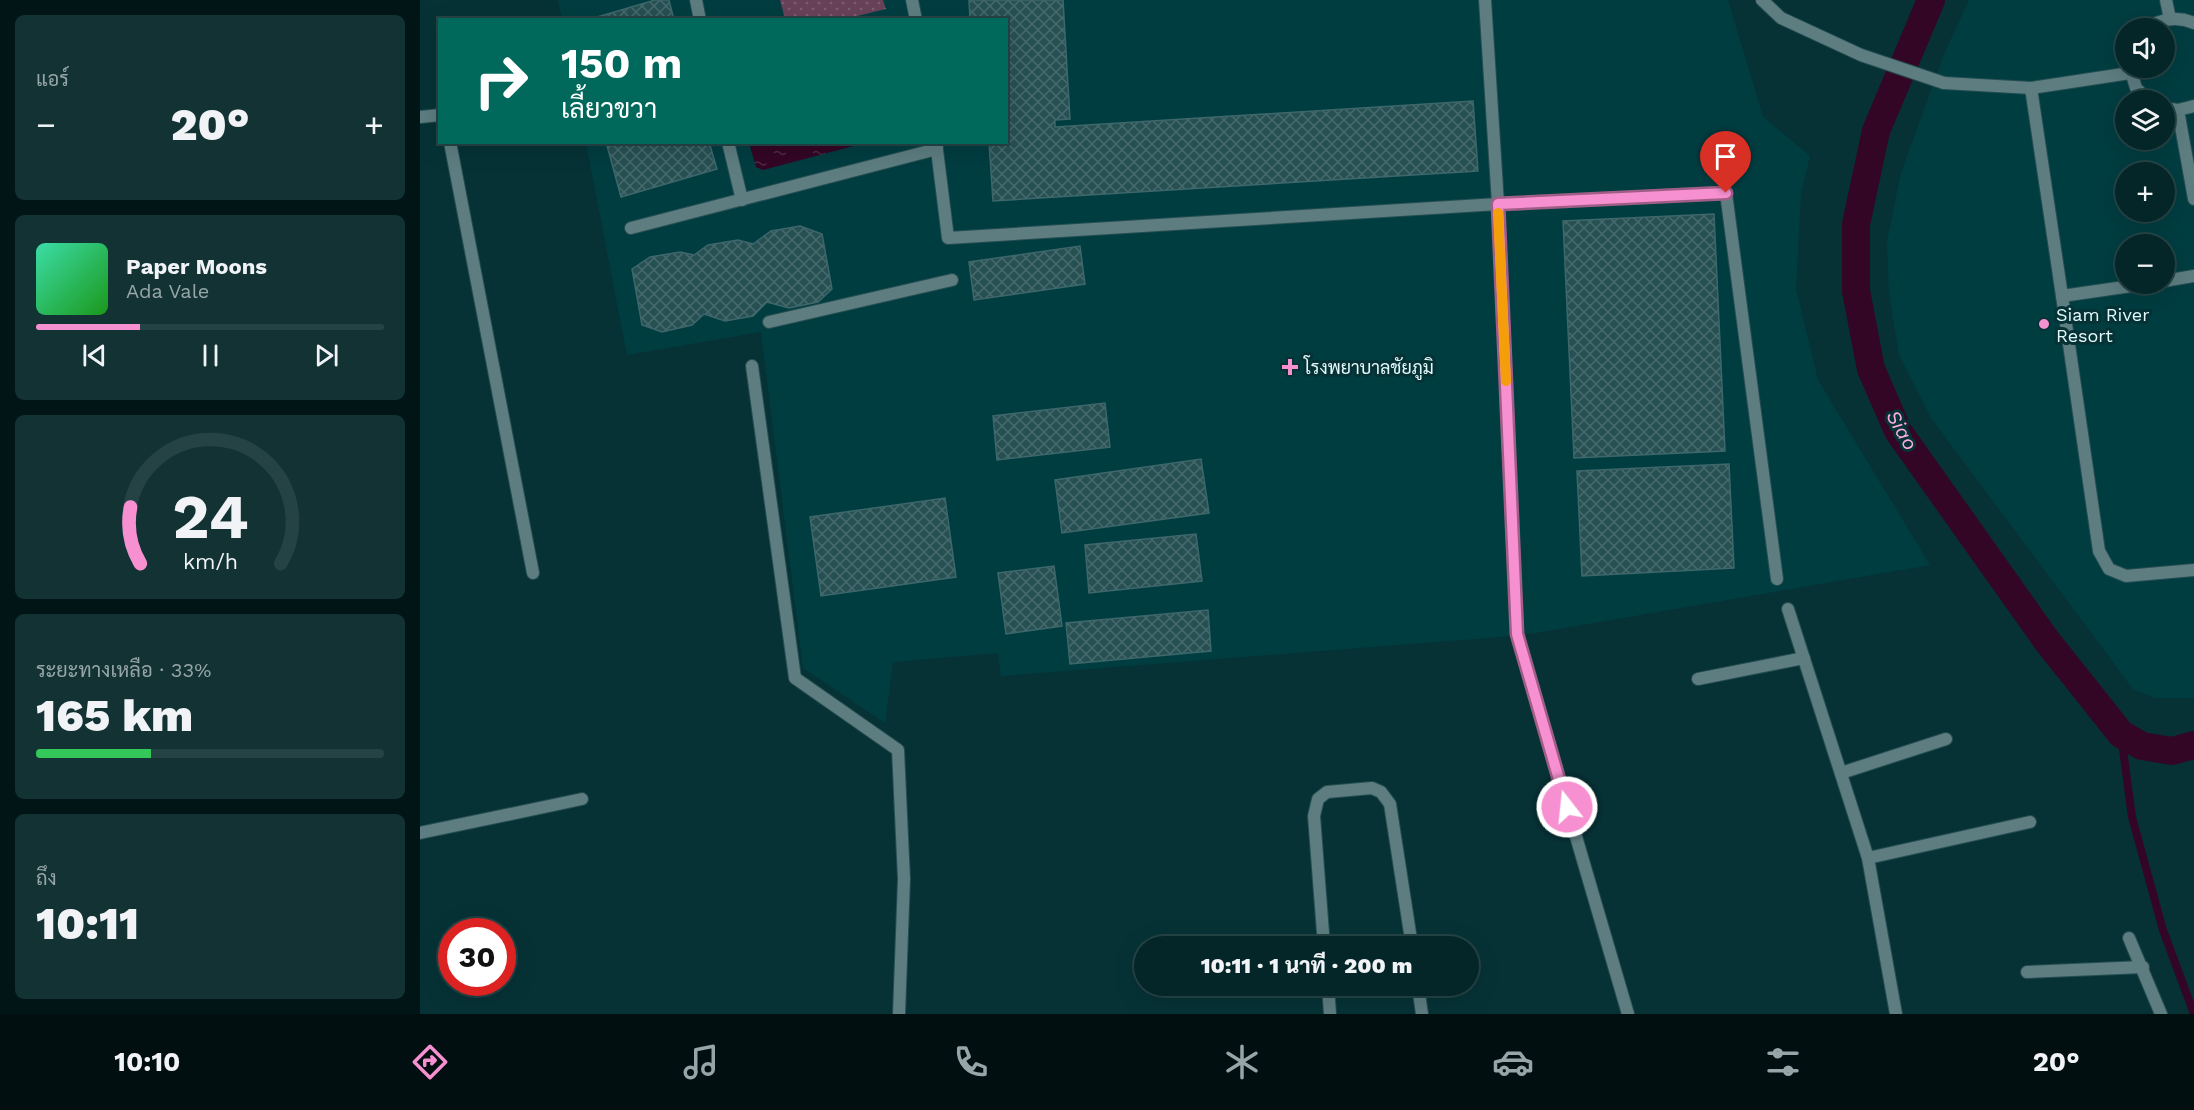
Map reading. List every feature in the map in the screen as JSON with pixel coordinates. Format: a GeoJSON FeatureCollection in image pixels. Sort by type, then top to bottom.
{"type":"FeatureCollection","features":[{"type":"Feature","properties":{"kind":"street"},"geometry":{"type":"LineString","coordinates":[[696,0],[700,18]]}},
{"type":"Feature","properties":{"kind":"street"},"geometry":{"type":"LineString","coordinates":[[912,0],[916,18]]}},
{"type":"Feature","properties":{"kind":"street"},"geometry":{"type":"LineString","coordinates":[[1485,0],[1498,204],[1517,634],[1628,1014]]}},
{"type":"Feature","properties":{"kind":"street"},"geometry":{"type":"LineString","coordinates":[[1762,0],[1781,18],[1861,55],[1944,82],[2031,88],[2115,73]]}},
{"type":"Feature","properties":{"kind":"street"},"geometry":{"type":"LineString","coordinates":[[2166,0],[2170,18]]}},
{"type":"Feature","properties":{"kind":"street"},"geometry":{"type":"LineString","coordinates":[[2175,19],[2186,19],[2194,23]]}},
{"type":"Feature","properties":{"kind":"street"},"geometry":{"type":"LineString","coordinates":[[2031,88],[2099,551],[2109,569],[2126,576],[2194,570]]}},
{"type":"Feature","properties":{"kind":"street"},"geometry":{"type":"LineString","coordinates":[[2175,110],[2194,106]]}},
{"type":"Feature","properties":{"kind":"street"},"geometry":{"type":"LineString","coordinates":[[2178,110],[2194,199]]}},
{"type":"Feature","properties":{"kind":"street"},"geometry":{"type":"LineString","coordinates":[[420,117],[438,115]]}},
{"type":"Feature","properties":{"kind":"street"},"geometry":{"type":"LineString","coordinates":[[450,144],[533,573]]}},
{"type":"Feature","properties":{"kind":"street"},"geometry":{"type":"LineString","coordinates":[[728,144],[742,200]]}},
{"type":"Feature","properties":{"kind":"street"},"geometry":{"type":"LineString","coordinates":[[631,228],[937,146],[948,238],[1498,204],[1726,193],[1777,579]]}},
{"type":"Feature","properties":{"kind":"street"},"geometry":{"type":"LineString","coordinates":[[2175,279],[2194,276]]}},
{"type":"Feature","properties":{"kind":"street"},"geometry":{"type":"LineString","coordinates":[[769,322],[952,280]]}},
{"type":"Feature","properties":{"kind":"street"},"geometry":{"type":"LineString","coordinates":[[2062,296],[2115,288]]}},
{"type":"Feature","properties":{"kind":"street"},"geometry":{"type":"LineString","coordinates":[[752,366],[795,678],[898,750],[904,879],[899,1014]]}},
{"type":"Feature","properties":{"kind":"street"},"geometry":{"type":"LineString","coordinates":[[1788,609],[1868,858],[1896,1014]]}},
{"type":"Feature","properties":{"kind":"street"},"geometry":{"type":"LineString","coordinates":[[1698,679],[1804,658]]}},
{"type":"Feature","properties":{"kind":"street"},"geometry":{"type":"LineString","coordinates":[[1841,773],[1946,739]]}},
{"type":"Feature","properties":{"kind":"street"},"geometry":{"type":"LineString","coordinates":[[1323,936],[1314,816],[1318,799],[1327,792],[1372,788],[1381,792],[1390,804],[1410,936]]}},
{"type":"Feature","properties":{"kind":"street"},"geometry":{"type":"LineString","coordinates":[[420,833],[582,799]]}},
{"type":"Feature","properties":{"kind":"street"},"geometry":{"type":"LineString","coordinates":[[1868,858],[2030,822]]}},
{"type":"Feature","properties":{"kind":"street"},"geometry":{"type":"LineString","coordinates":[[2129,938],[2161,1014]]}},
{"type":"Feature","properties":{"kind":"street"},"geometry":{"type":"LineString","coordinates":[[2027,972],[2143,967]]}},
{"type":"Feature","properties":{"kind":"street"},"geometry":{"type":"LineString","coordinates":[[1329,996],[1330,1014]]}},
{"type":"Feature","properties":{"kind":"street"},"geometry":{"type":"LineString","coordinates":[[1419,996],[1422,1014]]}},
{"type":"Feature","properties":{"kind":"shaded area","name":"โรงพยาบาลชัยภูมิ"},"geometry":{"type":"Polygon","coordinates":[[[558,0],[1728,0],[1763,117],[1810,156],[1801,193],[1796,289],[1818,380],[1930,565],[1536,633],[1499,637],[1001,676],[998,653],[893,662],[885,723],[803,668],[761,332],[627,355],[586,144],[1008,144],[1008,18],[562,18],[558,0]]]}},
{"type":"Feature","properties":{"kind":"shaded area"},"geometry":{"type":"Polygon","coordinates":[[[780,0],[883,0],[886,9],[849,18],[785,18],[780,0]]]}},
{"type":"Feature","properties":{"kind":"shaded area","name":"Siam River Resort"},"geometry":{"type":"Polygon","coordinates":[[[1969,0],[2194,0],[2194,698],[2155,698],[2133,689],[1931,418],[1899,355],[1889,293],[1887,241],[1901,173],[1945,52],[1969,0]]]}},
{"type":"Feature","properties":{"kind":"water"},"geometry":{"type":"Polygon","coordinates":[[[750,144],[861,144],[763,170],[756,167],[750,144]]]}},
{"type":"Feature","properties":{"kind":"building"},"geometry":{"type":"Polygon","coordinates":[[[655,0],[669,0],[674,18],[594,18],[655,0]]]}},
{"type":"Feature","properties":{"kind":"building"},"geometry":{"type":"Polygon","coordinates":[[[969,0],[1063,0],[1070,119],[1055,120],[1055,127],[1473,101],[1478,171],[993,201],[989,144],[1008,144],[1008,18],[970,18],[969,0]]]}},
{"type":"Feature","properties":{"kind":"building"},"geometry":{"type":"Polygon","coordinates":[[[607,144],[710,144],[717,169],[621,197],[607,144]]]}},
{"type":"Feature","properties":{"kind":"building"},"geometry":{"type":"Polygon","coordinates":[[[1714,214],[1725,451],[1574,458],[1563,221],[1714,214]]]}},
{"type":"Feature","properties":{"kind":"building"},"geometry":{"type":"Polygon","coordinates":[[[800,226],[822,234],[832,289],[818,302],[789,308],[767,302],[753,316],[725,321],[704,314],[692,325],[662,332],[642,325],[632,269],[650,257],[680,252],[694,255],[708,245],[738,240],[753,244],[771,231],[800,226]]]}},
{"type":"Feature","properties":{"kind":"building"},"geometry":{"type":"Polygon","coordinates":[[[1080,246],[1085,284],[974,300],[969,262],[1080,246]]]}},
{"type":"Feature","properties":{"kind":"building"},"geometry":{"type":"Polygon","coordinates":[[[1105,403],[1110,447],[997,460],[993,416],[1105,403]]]}},
{"type":"Feature","properties":{"kind":"building"},"geometry":{"type":"Polygon","coordinates":[[[1201,459],[1209,513],[1062,533],[1055,480],[1201,459]]]}},
{"type":"Feature","properties":{"kind":"building"},"geometry":{"type":"Polygon","coordinates":[[[1729,464],[1734,568],[1582,576],[1577,471],[1729,464]]]}},
{"type":"Feature","properties":{"kind":"building"},"geometry":{"type":"Polygon","coordinates":[[[945,498],[956,577],[821,596],[810,517],[945,498]]]}},
{"type":"Feature","properties":{"kind":"building"},"geometry":{"type":"Polygon","coordinates":[[[1196,534],[1202,581],[1089,593],[1085,545],[1196,534]]]}},
{"type":"Feature","properties":{"kind":"building"},"geometry":{"type":"Polygon","coordinates":[[[1054,566],[1062,626],[1006,634],[998,573],[1054,566]]]}},
{"type":"Feature","properties":{"kind":"building"},"geometry":{"type":"Polygon","coordinates":[[[1208,610],[1211,651],[1070,664],[1066,623],[1208,610]]]}},
{"type":"Feature","properties":{"kind":"waterway","name":"Siao"},"geometry":{"type":"LineString","coordinates":[[1931,0],[1876,131],[1856,224],[1856,291],[1871,369],[1898,431],[2047,641],[2121,734],[2142,746],[2172,751],[2194,745]]}},
{"type":"Feature","properties":{"kind":"waterway"},"geometry":{"type":"LineString","coordinates":[[2121,734],[2132,817],[2163,930],[2194,1014]]}},
{"type":"Feature","properties":{"kind":"slow traffic"},"geometry":{"type":"LineString","coordinates":[[1498,213],[1506,381]]}},
{"type":"Feature","properties":{"kind":"place","name":"Siam River Resort"},"geometry":{"type":"Point","coordinates":[2044,324]}},
{"type":"Feature","properties":{"kind":"place","name":"โรงพยาบาลชัยภูมิ"},"geometry":{"type":"Point","coordinates":[1290,367]}},
{"type":"Feature","properties":{"kind":"route"},"geometry":{"type":"LineString","coordinates":[[1567,807],[1517,634],[1498,204],[1726,193]]}}]}
